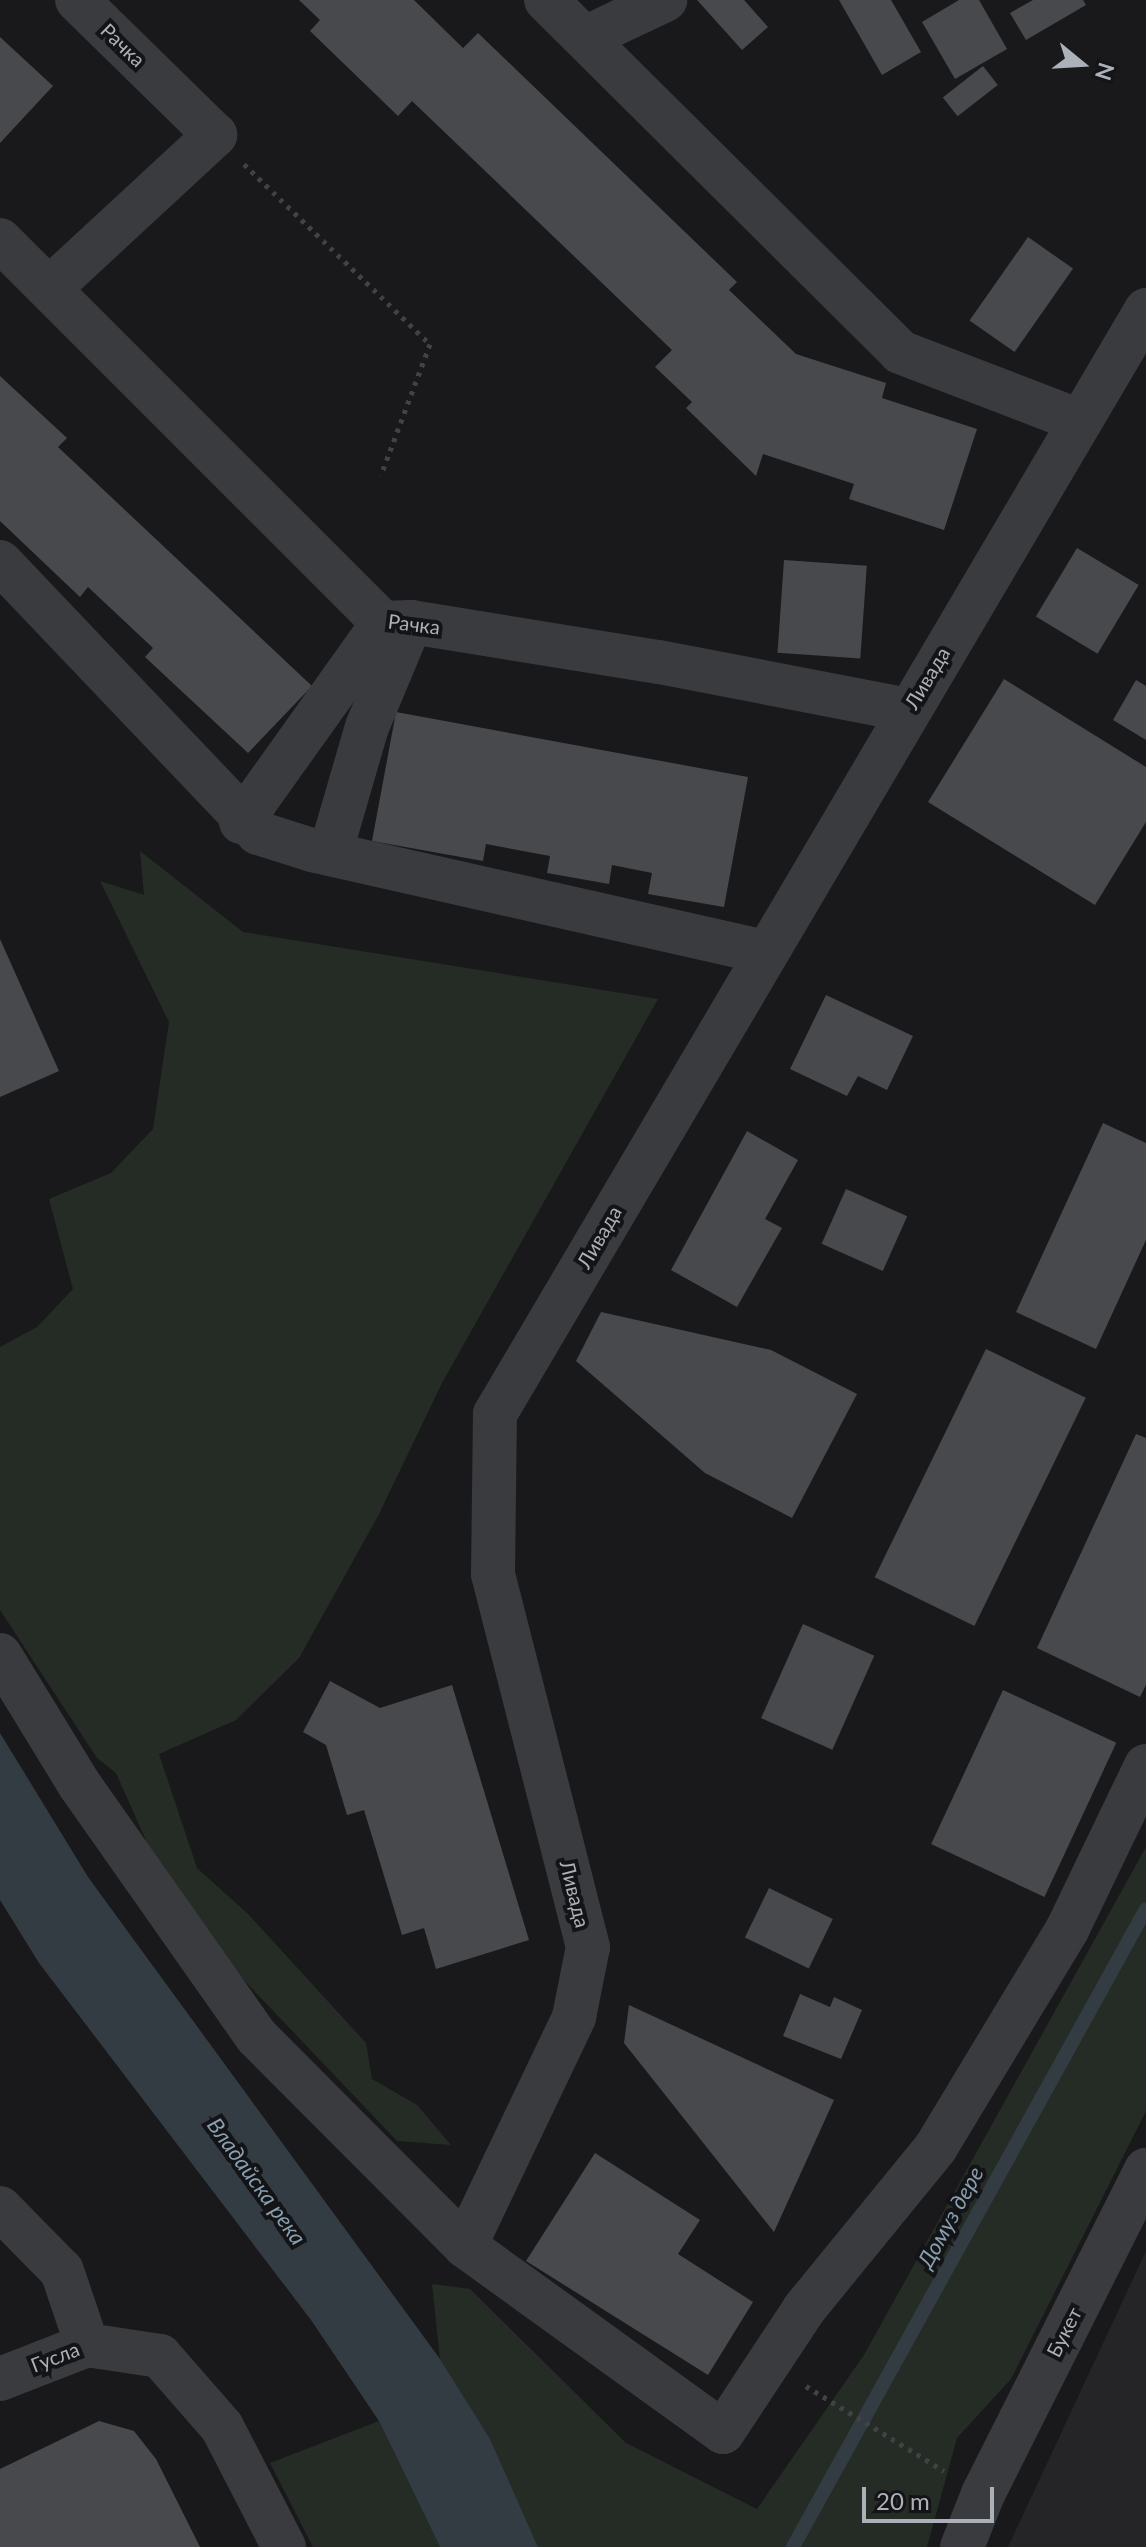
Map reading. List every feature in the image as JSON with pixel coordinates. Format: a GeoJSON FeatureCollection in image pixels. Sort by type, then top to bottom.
{"type":"FeatureCollection","features":[{"type":"Feature","properties":{"kind":"street","name":"Рачка"},"geometry":{"type":"LineString","coordinates":[[77,0],[215,135]]}},
{"type":"Feature","properties":{"kind":"street"},"geometry":{"type":"LineString","coordinates":[[546,0],[900,352],[1080,421]]}},
{"type":"Feature","properties":{"kind":"street"},"geometry":{"type":"LineString","coordinates":[[585,38],[665,0]]}},
{"type":"Feature","properties":{"kind":"street"},"geometry":{"type":"LineString","coordinates":[[51,287],[215,135]]}},
{"type":"Feature","properties":{"kind":"street","name":"Рачка"},"geometry":{"type":"LineString","coordinates":[[0,240],[397,622],[659,662],[908,710]]}},
{"type":"Feature","properties":{"kind":"street","name":"Ливада"},"geometry":{"type":"LineString","coordinates":[[465,2246],[574,2017],[588,1947],[493,1574],[495,1414],[1146,310]]}},
{"type":"Feature","properties":{"kind":"street"},"geometry":{"type":"LineString","coordinates":[[0,562],[241,822],[258,833],[330,854],[766,952]]}},
{"type":"Feature","properties":{"kind":"street"},"geometry":{"type":"LineString","coordinates":[[241,822],[397,622]]}},
{"type":"Feature","properties":{"kind":"street"},"geometry":{"type":"LineString","coordinates":[[330,854],[397,622]]}},
{"type":"Feature","properties":{"kind":"street"},"geometry":{"type":"LineString","coordinates":[[0,1655],[79,1784],[257,2037],[465,2246],[723,2432],[804,2309],[936,2147],[1067,1930],[1146,1766]]}},
{"type":"Feature","properties":{"kind":"street","name":"Букет"},"geometry":{"type":"LineString","coordinates":[[962,2547],[983,2494],[1146,2170]]}},
{"type":"Feature","properties":{"kind":"street"},"geometry":{"type":"LineString","coordinates":[[0,2208],[62,2271],[87,2345]]}},
{"type":"Feature","properties":{"kind":"street","name":"Гусла"},"geometry":{"type":"LineString","coordinates":[[0,2379],[87,2345],[160,2356],[222,2427],[284,2547]]}},
{"type":"Feature","properties":{"kind":"path"},"geometry":{"type":"LineString","coordinates":[[215,135],[430,344],[381,475]]}},
{"type":"Feature","properties":{"kind":"path"},"geometry":{"type":"LineString","coordinates":[[819,2395],[914,2454]]}},
{"type":"Feature","properties":{"kind":"shaded area"},"geometry":{"type":"Polygon","coordinates":[[[140,851],[243,932],[658,999],[442,1383],[378,1516],[299,1658],[236,1720],[159,1754],[197,1868],[248,1914],[366,2043],[372,2079],[417,2105],[451,2145],[397,2141],[222,1957],[169,1892],[116,1773],[97,1758],[0,1610],[0,1347],[37,1327],[73,1289],[49,1199],[111,1173],[153,1129],[169,1022],[100,881],[144,895],[140,851]]]}},
{"type":"Feature","properties":{"kind":"shaded area"},"geometry":{"type":"Polygon","coordinates":[[[1146,1847],[1146,2111],[1011,2379],[957,2438],[927,2547],[538,2547],[490,2440],[440,2359],[432,2284],[470,2289],[626,2443],[757,2509],[864,2355],[1146,1847]]]}},
{"type":"Feature","properties":{"kind":"shaded area"},"geometry":{"type":"Polygon","coordinates":[[[1146,2251],[1146,2547],[1008,2547],[1146,2251]]]}},
{"type":"Feature","properties":{"kind":"shaded area"},"geometry":{"type":"Polygon","coordinates":[[[379,2421],[440,2547],[313,2547],[270,2463],[379,2421]]]}},
{"type":"Feature","properties":{"kind":"water","name":"Владайска река"},"geometry":{"type":"Polygon","coordinates":[[[0,1733],[88,1877],[440,2359],[490,2439],[538,2547],[440,2547],[379,2421],[311,2320],[39,1963],[0,1900],[0,1733]]]}},
{"type":"Feature","properties":{"kind":"building"},"geometry":{"type":"Polygon","coordinates":[[[299,0],[414,0],[463,48],[478,33],[737,282],[729,290],[796,354],[886,383],[882,398],[977,429],[944,530],[849,499],[854,484],[763,454],[756,476],[686,408],[692,402],[655,367],[672,350],[412,101],[398,116],[310,31],[320,20],[299,0]]]}},
{"type":"Feature","properties":{"kind":"building"},"geometry":{"type":"Polygon","coordinates":[[[697,0],[744,0],[768,27],[742,50],[697,0]]]}},
{"type":"Feature","properties":{"kind":"building"},"geometry":{"type":"Polygon","coordinates":[[[839,0],[891,0],[921,52],[882,75],[839,0]]]}},
{"type":"Feature","properties":{"kind":"building"},"geometry":{"type":"Polygon","coordinates":[[[959,0],[979,0],[1007,49],[955,79],[922,22],[959,0]]]}},
{"type":"Feature","properties":{"kind":"building"},"geometry":{"type":"Polygon","coordinates":[[[1033,0],[1083,0],[1086,5],[1026,40],[1010,13],[1033,0]]]}},
{"type":"Feature","properties":{"kind":"building"},"geometry":{"type":"Polygon","coordinates":[[[0,37],[53,86],[0,143],[0,37]]]}},
{"type":"Feature","properties":{"kind":"building"},"geometry":{"type":"Polygon","coordinates":[[[983,66],[998,85],[958,116],[943,97],[983,66]]]}},
{"type":"Feature","properties":{"kind":"building"},"geometry":{"type":"Polygon","coordinates":[[[1028,237],[1073,269],[1015,352],[969,321],[1028,237]]]}},
{"type":"Feature","properties":{"kind":"building"},"geometry":{"type":"Polygon","coordinates":[[[0,376],[67,438],[58,447],[312,686],[248,753],[145,657],[153,648],[88,587],[80,597],[0,521],[0,376]]]}},
{"type":"Feature","properties":{"kind":"building"},"geometry":{"type":"Polygon","coordinates":[[[1077,548],[1139,585],[1098,654],[1036,617],[1077,548]]]}},
{"type":"Feature","properties":{"kind":"building"},"geometry":{"type":"Polygon","coordinates":[[[784,560],[867,566],[860,659],[778,653],[784,560]]]}},
{"type":"Feature","properties":{"kind":"building"},"geometry":{"type":"Polygon","coordinates":[[[1004,679],[1146,767],[1146,822],[1095,905],[928,802],[1004,679]]]}},
{"type":"Feature","properties":{"kind":"building"},"geometry":{"type":"Polygon","coordinates":[[[1136,680],[1146,686],[1146,740],[1113,720],[1136,680]]]}},
{"type":"Feature","properties":{"kind":"building"},"geometry":{"type":"Polygon","coordinates":[[[396,712],[748,777],[724,907],[648,894],[652,873],[612,865],[609,884],[547,873],[550,856],[486,844],[483,861],[372,841],[396,712]]]}},
{"type":"Feature","properties":{"kind":"building"},"geometry":{"type":"Polygon","coordinates":[[[0,939],[59,1071],[0,1097],[0,939]]]}},
{"type":"Feature","properties":{"kind":"building"},"geometry":{"type":"Polygon","coordinates":[[[826,995],[913,1036],[887,1090],[858,1076],[847,1096],[790,1069],[826,995]]]}},
{"type":"Feature","properties":{"kind":"building"},"geometry":{"type":"Polygon","coordinates":[[[1103,1123],[1146,1143],[1146,1240],[1096,1349],[1016,1312],[1103,1123]]]}},
{"type":"Feature","properties":{"kind":"building"},"geometry":{"type":"Polygon","coordinates":[[[747,1131],[798,1160],[765,1219],[782,1228],[737,1307],[671,1270],[747,1131]]]}},
{"type":"Feature","properties":{"kind":"building"},"geometry":{"type":"Polygon","coordinates":[[[846,1189],[907,1216],[883,1271],[822,1244],[846,1189]]]}},
{"type":"Feature","properties":{"kind":"building"},"geometry":{"type":"Polygon","coordinates":[[[601,1312],[771,1350],[857,1394],[792,1518],[705,1473],[576,1361],[601,1312]]]}},
{"type":"Feature","properties":{"kind":"building"},"geometry":{"type":"Polygon","coordinates":[[[986,1349],[1086,1398],[974,1626],[875,1577],[986,1349]]]}},
{"type":"Feature","properties":{"kind":"building"},"geometry":{"type":"Polygon","coordinates":[[[1136,1434],[1146,1438],[1146,1685],[1140,1697],[1037,1648],[1136,1434]]]}},
{"type":"Feature","properties":{"kind":"building"},"geometry":{"type":"Polygon","coordinates":[[[803,1624],[874,1656],[832,1750],[761,1718],[803,1624]]]}},
{"type":"Feature","properties":{"kind":"building"},"geometry":{"type":"Polygon","coordinates":[[[330,1681],[380,1708],[452,1685],[529,1940],[436,1969],[424,1928],[402,1935],[364,1810],[347,1815],[326,1745],[303,1732],[330,1681]]]}},
{"type":"Feature","properties":{"kind":"building"},"geometry":{"type":"Polygon","coordinates":[[[1003,1690],[1116,1743],[1044,1897],[931,1844],[1003,1690]]]}},
{"type":"Feature","properties":{"kind":"building"},"geometry":{"type":"Polygon","coordinates":[[[769,1888],[833,1919],[809,1969],[745,1937],[769,1888]]]}},
{"type":"Feature","properties":{"kind":"building"},"geometry":{"type":"Polygon","coordinates":[[[800,1994],[830,2007],[834,1997],[862,2010],[841,2059],[783,2036],[800,1994]]]}},
{"type":"Feature","properties":{"kind":"building"},"geometry":{"type":"Polygon","coordinates":[[[629,2005],[834,2100],[774,2232],[624,2043],[629,2005]]]}},
{"type":"Feature","properties":{"kind":"building"},"geometry":{"type":"Polygon","coordinates":[[[595,2153],[700,2220],[678,2254],[753,2302],[708,2375],[526,2261],[595,2153]]]}},
{"type":"Feature","properties":{"kind":"building"},"geometry":{"type":"Polygon","coordinates":[[[99,2421],[134,2431],[156,2459],[200,2547],[0,2547],[0,2469],[99,2421]]]}},
{"type":"Feature","properties":{"kind":"waterway","name":"Домуз дере"},"geometry":{"type":"LineString","coordinates":[[793,2547],[1146,1909]]}}]}
